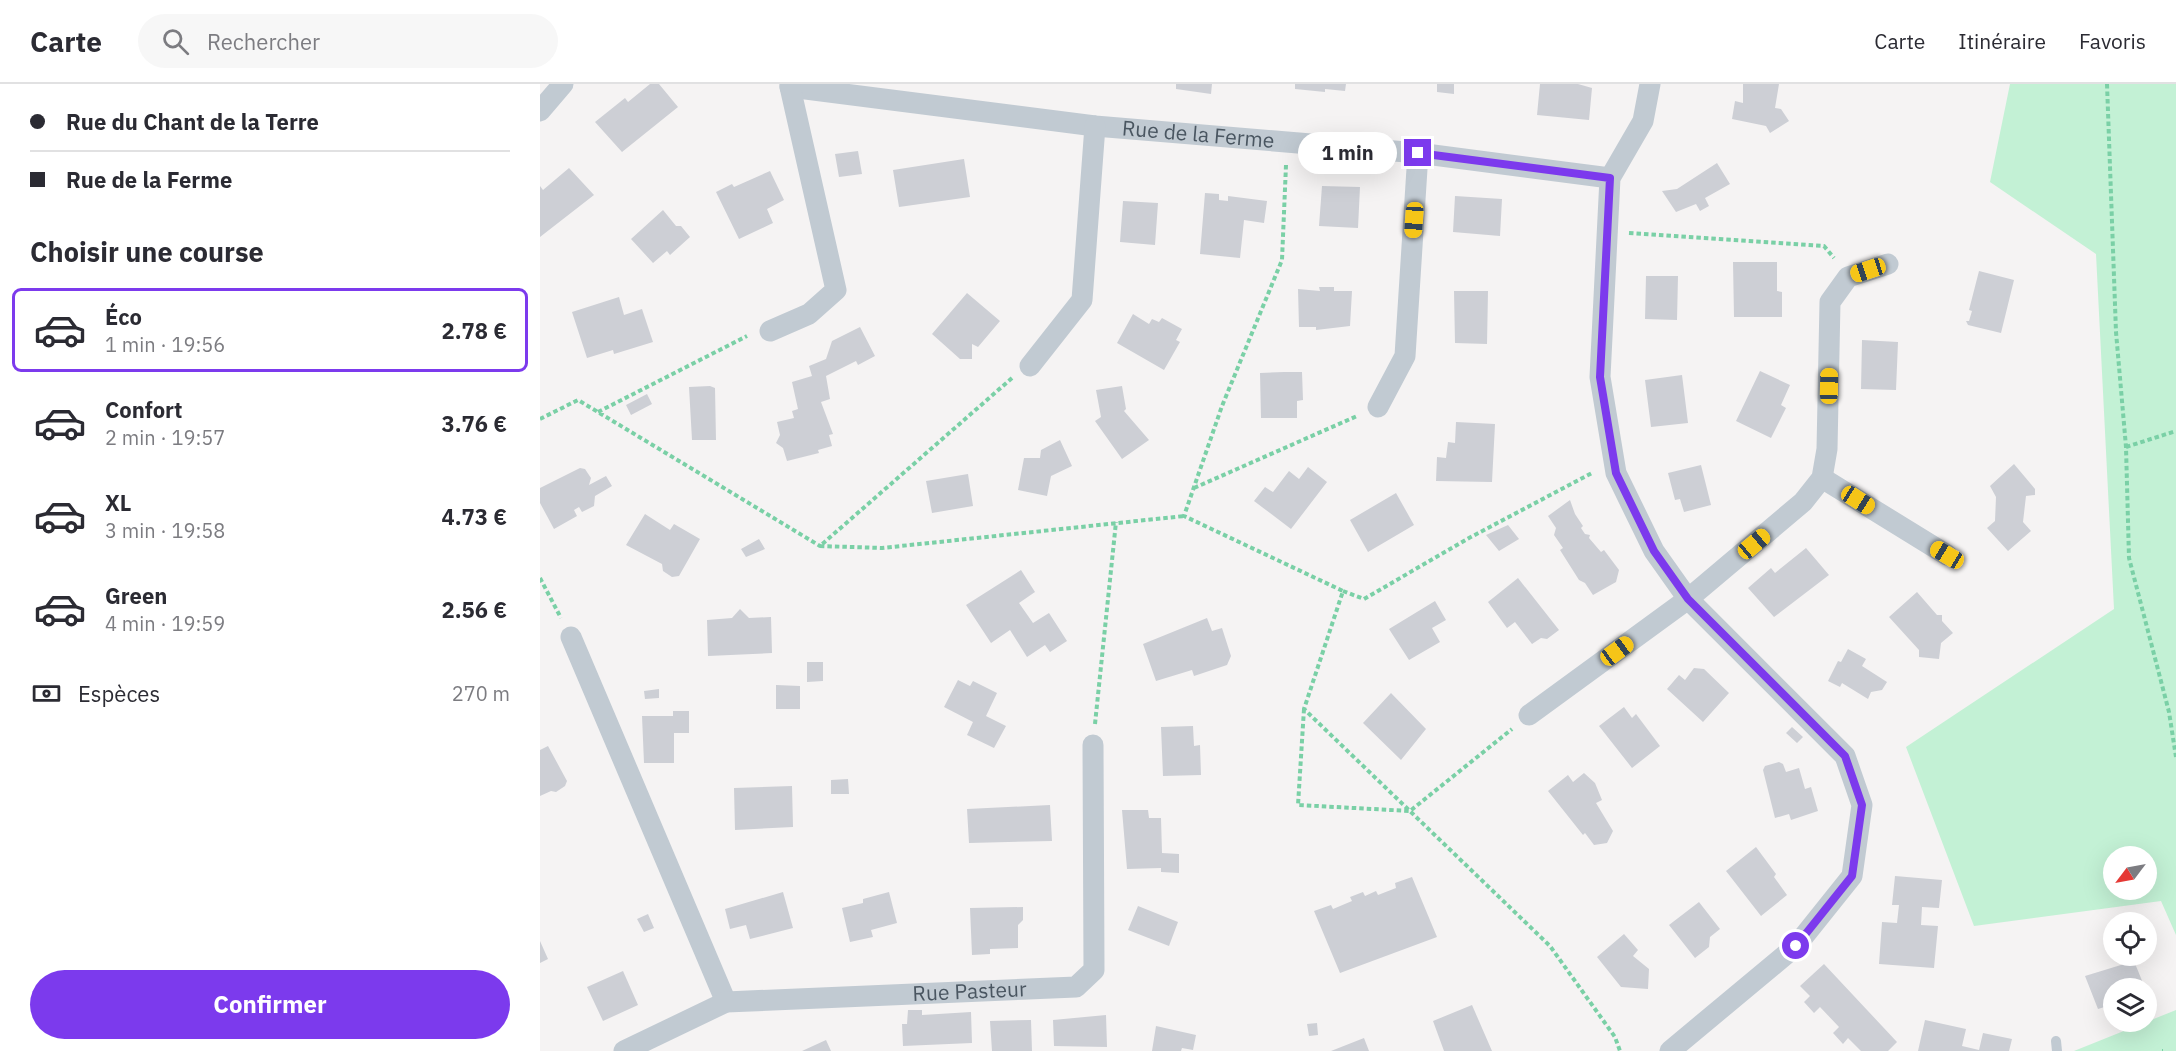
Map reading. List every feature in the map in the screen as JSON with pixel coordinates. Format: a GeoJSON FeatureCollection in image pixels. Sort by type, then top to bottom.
{"type":"FeatureCollection","features":[{"type":"Feature","properties":{"kind":"street"},"geometry":{"type":"LineString","coordinates":[[1650,84],[1643,121],[1610,178],[1600,377],[1616,473],[1654,551],[1688,599],[1845,756],[1862,805],[1852,876],[1796,946],[1670,1051]]}},
{"type":"Feature","properties":{"kind":"street"},"geometry":{"type":"LineString","coordinates":[[540,111],[560,85]]}},
{"type":"Feature","properties":{"kind":"street"},"geometry":{"type":"LineString","coordinates":[[770,331],[809,315],[836,290],[790,86]]}},
{"type":"Feature","properties":{"kind":"street","name":"Rue de la Ferme"},"geometry":{"type":"LineString","coordinates":[[790,86],[1095,126],[1418,153],[1610,178]]}},
{"type":"Feature","properties":{"kind":"street"},"geometry":{"type":"LineString","coordinates":[[1030,366],[1082,300],[1095,126]]}},
{"type":"Feature","properties":{"kind":"street"},"geometry":{"type":"LineString","coordinates":[[1378,407],[1404,356],[1418,153]]}},
{"type":"Feature","properties":{"kind":"street"},"geometry":{"type":"LineString","coordinates":[[1529,715],[1688,599],[1803,502],[1822,478],[1827,449],[1830,302],[1848,277],[1888,264]]}},
{"type":"Feature","properties":{"kind":"street"},"geometry":{"type":"LineString","coordinates":[[1822,478],[1947,555]]}},
{"type":"Feature","properties":{"kind":"street"},"geometry":{"type":"LineString","coordinates":[[571,637],[726,1002]]}},
{"type":"Feature","properties":{"kind":"street","name":"Rue Pasteur"},"geometry":{"type":"LineString","coordinates":[[624,1051],[726,1002],[1076,987],[1094,970],[1093,745]]}},
{"type":"Feature","properties":{"kind":"path"},"geometry":{"type":"LineString","coordinates":[[2108,84],[2116,332],[2126,447],[2128,558],[2169,712],[2176,757]]}},
{"type":"Feature","properties":{"kind":"path"},"geometry":{"type":"LineString","coordinates":[[1184,516],[1222,406],[1282,260],[1287,142]]}},
{"type":"Feature","properties":{"kind":"path"},"geometry":{"type":"LineString","coordinates":[[1607,232],[1824,246],[1848,277]]}},
{"type":"Feature","properties":{"kind":"path"},"geometry":{"type":"LineString","coordinates":[[598,412],[747,336],[770,331]]}},
{"type":"Feature","properties":{"kind":"path"},"geometry":{"type":"LineString","coordinates":[[820,546],[1015,375],[1030,366]]}},
{"type":"Feature","properties":{"kind":"path"},"geometry":{"type":"LineString","coordinates":[[540,419],[578,400],[820,546],[882,548],[1184,516],[1364,599],[1469,538],[1614,462]]}},
{"type":"Feature","properties":{"kind":"path"},"geometry":{"type":"LineString","coordinates":[[1193,489],[1378,407]]}},
{"type":"Feature","properties":{"kind":"path"},"geometry":{"type":"LineString","coordinates":[[2126,447],[2176,430]]}},
{"type":"Feature","properties":{"kind":"path"},"geometry":{"type":"LineString","coordinates":[[1093,745],[1116,522]]}},
{"type":"Feature","properties":{"kind":"path"},"geometry":{"type":"LineString","coordinates":[[540,578],[571,637]]}},
{"type":"Feature","properties":{"kind":"path"},"geometry":{"type":"LineString","coordinates":[[1343,591],[1304,709],[1298,805],[1410,812],[1529,715]]}},
{"type":"Feature","properties":{"kind":"path"},"geometry":{"type":"LineString","coordinates":[[1304,709],[1550,946],[1615,1037],[1620,1051]]}},
{"type":"Feature","properties":{"kind":"green space"},"geometry":{"type":"Polygon","coordinates":[[[2010,84],[2176,84],[2176,935],[2161,901],[1974,926],[1906,747],[2114,609],[2096,254],[1990,182],[2010,84]]]}},
{"type":"Feature","properties":{"kind":"green space"},"geometry":{"type":"Polygon","coordinates":[[[2176,1010],[2176,1051],[2074,1051],[2121,1032],[2157,1032],[2157,1018],[2176,1010]]]}},
{"type":"Feature","properties":{"kind":"building"},"geometry":{"type":"Polygon","coordinates":[[[650,84],[659,84],[678,107],[622,152],[595,122],[625,98],[628,102],[650,84]]]}},
{"type":"Feature","properties":{"kind":"building"},"geometry":{"type":"Polygon","coordinates":[[[1176,84],[1212,84],[1211,94],[1176,89],[1176,84]]]}},
{"type":"Feature","properties":{"kind":"building"},"geometry":{"type":"Polygon","coordinates":[[[1295,84],[1346,84],[1345,91],[1325,89],[1325,92],[1295,89],[1295,84]]]}},
{"type":"Feature","properties":{"kind":"building"},"geometry":{"type":"Polygon","coordinates":[[[1437,84],[1454,84],[1454,94],[1437,92],[1437,84]]]}},
{"type":"Feature","properties":{"kind":"building"},"geometry":{"type":"Polygon","coordinates":[[[1540,84],[1578,84],[1592,88],[1589,120],[1537,115],[1540,84]]]}},
{"type":"Feature","properties":{"kind":"building"},"geometry":{"type":"Polygon","coordinates":[[[1743,84],[1779,84],[1775,108],[1781,109],[1789,121],[1770,133],[1766,126],[1732,119],[1735,101],[1743,103],[1743,84]]]}},
{"type":"Feature","properties":{"kind":"building"},"geometry":{"type":"Polygon","coordinates":[[[858,151],[862,174],[839,177],[835,154],[858,151]]]}},
{"type":"Feature","properties":{"kind":"building"},"geometry":{"type":"Polygon","coordinates":[[[964,159],[970,197],[899,207],[893,170],[964,159]]]}},
{"type":"Feature","properties":{"kind":"building"},"geometry":{"type":"Polygon","coordinates":[[[1717,163],[1730,184],[1705,198],[1709,206],[1700,211],[1696,204],[1676,212],[1662,191],[1677,189],[1717,163]]]}},
{"type":"Feature","properties":{"kind":"building"},"geometry":{"type":"Polygon","coordinates":[[[569,168],[594,195],[540,237],[540,186],[543,190],[569,168]]]}},
{"type":"Feature","properties":{"kind":"building"},"geometry":{"type":"Polygon","coordinates":[[[770,171],[784,200],[767,209],[773,223],[739,239],[716,192],[732,184],[734,187],[770,171]]]}},
{"type":"Feature","properties":{"kind":"building"},"geometry":{"type":"Polygon","coordinates":[[[1322,186],[1360,187],[1358,228],[1319,226],[1322,186]]]}},
{"type":"Feature","properties":{"kind":"building"},"geometry":{"type":"Polygon","coordinates":[[[1205,193],[1219,194],[1219,200],[1228,201],[1228,196],[1267,201],[1264,223],[1244,220],[1240,258],[1200,254],[1205,193]]]}},
{"type":"Feature","properties":{"kind":"building"},"geometry":{"type":"Polygon","coordinates":[[[1455,196],[1502,199],[1500,236],[1453,232],[1455,196]]]}},
{"type":"Feature","properties":{"kind":"building"},"geometry":{"type":"Polygon","coordinates":[[[1123,201],[1158,203],[1155,245],[1120,242],[1123,201]]]}},
{"type":"Feature","properties":{"kind":"building"},"geometry":{"type":"Polygon","coordinates":[[[663,210],[676,226],[681,226],[690,237],[670,255],[667,251],[653,263],[631,239],[663,210]]]}},
{"type":"Feature","properties":{"kind":"building"},"geometry":{"type":"Polygon","coordinates":[[[1733,262],[1777,262],[1777,291],[1782,292],[1782,317],[1734,317],[1733,262]]]}},
{"type":"Feature","properties":{"kind":"building"},"geometry":{"type":"Polygon","coordinates":[[[1979,271],[2014,280],[2001,333],[1968,325],[1966,321],[1969,321],[1972,311],[1969,310],[1979,271]]]}},
{"type":"Feature","properties":{"kind":"building"},"geometry":{"type":"Polygon","coordinates":[[[1646,276],[1678,276],[1677,320],[1645,319],[1646,276]]]}},
{"type":"Feature","properties":{"kind":"building"},"geometry":{"type":"Polygon","coordinates":[[[1319,287],[1334,287],[1334,291],[1352,291],[1350,326],[1316,330],[1316,327],[1299,327],[1298,289],[1320,291],[1319,287]]]}},
{"type":"Feature","properties":{"kind":"building"},"geometry":{"type":"Polygon","coordinates":[[[1454,291],[1488,291],[1487,344],[1455,343],[1454,291]]]}},
{"type":"Feature","properties":{"kind":"building"},"geometry":{"type":"Polygon","coordinates":[[[967,293],[1000,321],[978,347],[972,344],[972,359],[960,359],[932,334],[967,293]]]}},
{"type":"Feature","properties":{"kind":"building"},"geometry":{"type":"Polygon","coordinates":[[[619,297],[624,315],[642,309],[653,342],[614,354],[613,350],[587,358],[572,312],[619,297]]]}},
{"type":"Feature","properties":{"kind":"building"},"geometry":{"type":"Polygon","coordinates":[[[1133,314],[1149,324],[1152,319],[1159,322],[1162,318],[1182,329],[1176,340],[1180,342],[1164,370],[1117,343],[1133,314]]]}},
{"type":"Feature","properties":{"kind":"building"},"geometry":{"type":"Polygon","coordinates":[[[860,327],[875,356],[858,365],[856,361],[826,376],[830,399],[821,402],[833,434],[829,435],[832,446],[818,450],[819,453],[787,461],[783,448],[776,443],[780,435],[777,422],[794,418],[792,411],[798,409],[792,382],[812,376],[809,366],[826,359],[832,341],[860,327]]]}},
{"type":"Feature","properties":{"kind":"building"},"geometry":{"type":"Polygon","coordinates":[[[1862,340],[1898,342],[1896,390],[1861,389],[1862,340]]]}},
{"type":"Feature","properties":{"kind":"building"},"geometry":{"type":"Polygon","coordinates":[[[1760,371],[1790,385],[1781,405],[1786,408],[1771,438],[1736,421],[1760,371]]]}},
{"type":"Feature","properties":{"kind":"building"},"geometry":{"type":"Polygon","coordinates":[[[1302,372],[1303,400],[1297,401],[1297,418],[1261,418],[1260,373],[1302,372]]]}},
{"type":"Feature","properties":{"kind":"building"},"geometry":{"type":"Polygon","coordinates":[[[1682,375],[1688,423],[1651,427],[1645,380],[1682,375]]]}},
{"type":"Feature","properties":{"kind":"building"},"geometry":{"type":"Polygon","coordinates":[[[710,386],[715,388],[716,440],[692,440],[689,387],[710,386]]]}},
{"type":"Feature","properties":{"kind":"building"},"geometry":{"type":"Polygon","coordinates":[[[1122,386],[1126,409],[1124,411],[1149,440],[1122,459],[1095,421],[1101,417],[1096,390],[1122,386]]]}},
{"type":"Feature","properties":{"kind":"building"},"geometry":{"type":"Polygon","coordinates":[[[647,394],[652,404],[631,415],[626,405],[647,394]]]}},
{"type":"Feature","properties":{"kind":"building"},"geometry":{"type":"Polygon","coordinates":[[[1456,422],[1495,424],[1492,482],[1436,481],[1437,457],[1446,458],[1448,442],[1455,443],[1456,422]]]}},
{"type":"Feature","properties":{"kind":"building"},"geometry":{"type":"Polygon","coordinates":[[[1060,440],[1072,466],[1051,476],[1047,496],[1018,490],[1024,458],[1040,458],[1041,450],[1060,440]]]}},
{"type":"Feature","properties":{"kind":"building"},"geometry":{"type":"Polygon","coordinates":[[[2014,464],[2035,489],[2035,495],[2026,496],[2023,522],[2031,531],[2008,551],[1987,528],[1995,521],[1996,497],[1990,486],[2014,464]]]}},
{"type":"Feature","properties":{"kind":"building"},"geometry":{"type":"Polygon","coordinates":[[[1701,465],[1711,505],[1684,512],[1680,499],[1675,500],[1668,473],[1701,465]]]}},
{"type":"Feature","properties":{"kind":"building"},"geometry":{"type":"Polygon","coordinates":[[[1308,467],[1327,482],[1291,529],[1254,501],[1265,487],[1273,492],[1289,471],[1299,479],[1308,467]]]}},
{"type":"Feature","properties":{"kind":"building"},"geometry":{"type":"Polygon","coordinates":[[[580,468],[585,469],[591,478],[589,485],[606,476],[612,486],[595,496],[594,506],[582,512],[579,507],[574,510],[577,516],[554,529],[540,503],[540,488],[580,468]]]}},
{"type":"Feature","properties":{"kind":"building"},"geometry":{"type":"Polygon","coordinates":[[[968,474],[973,506],[932,513],[926,481],[968,474]]]}},
{"type":"Feature","properties":{"kind":"building"},"geometry":{"type":"Polygon","coordinates":[[[1396,493],[1414,525],[1368,552],[1350,520],[1396,493]]]}},
{"type":"Feature","properties":{"kind":"building"},"geometry":{"type":"Polygon","coordinates":[[[1570,500],[1585,534],[1590,535],[1589,538],[1601,552],[1604,550],[1619,570],[1616,582],[1593,595],[1585,583],[1579,580],[1560,550],[1563,548],[1554,535],[1556,528],[1548,516],[1570,500]]]}},
{"type":"Feature","properties":{"kind":"building"},"geometry":{"type":"Polygon","coordinates":[[[645,514],[670,530],[674,524],[700,539],[679,576],[672,577],[663,571],[662,564],[626,545],[645,514]]]}},
{"type":"Feature","properties":{"kind":"building"},"geometry":{"type":"Polygon","coordinates":[[[1508,525],[1519,539],[1499,551],[1486,535],[1508,525]]]}},
{"type":"Feature","properties":{"kind":"building"},"geometry":{"type":"Polygon","coordinates":[[[759,539],[765,549],[746,557],[741,549],[759,539]]]}},
{"type":"Feature","properties":{"kind":"building"},"geometry":{"type":"Polygon","coordinates":[[[1806,548],[1829,575],[1774,617],[1748,588],[1771,568],[1775,573],[1806,548]]]}},
{"type":"Feature","properties":{"kind":"building"},"geometry":{"type":"Polygon","coordinates":[[[1021,570],[1035,592],[1019,603],[1033,623],[1049,613],[1067,641],[1050,652],[1045,645],[1027,657],[1010,630],[991,643],[966,605],[1021,570]]]}},
{"type":"Feature","properties":{"kind":"building"},"geometry":{"type":"Polygon","coordinates":[[[1518,578],[1559,630],[1547,639],[1541,638],[1532,644],[1515,622],[1507,628],[1488,602],[1518,578]]]}},
{"type":"Feature","properties":{"kind":"building"},"geometry":{"type":"Polygon","coordinates":[[[1917,592],[1937,615],[1942,615],[1942,621],[1953,633],[1941,643],[1939,659],[1919,657],[1919,650],[1889,617],[1917,592]]]}},
{"type":"Feature","properties":{"kind":"building"},"geometry":{"type":"Polygon","coordinates":[[[1435,601],[1446,620],[1432,628],[1440,642],[1409,660],[1389,629],[1435,601]]]}},
{"type":"Feature","properties":{"kind":"building"},"geometry":{"type":"Polygon","coordinates":[[[740,609],[749,618],[771,617],[772,653],[708,656],[707,620],[732,618],[740,609]]]}},
{"type":"Feature","properties":{"kind":"building"},"geometry":{"type":"Polygon","coordinates":[[[1207,618],[1212,631],[1222,628],[1231,656],[1227,665],[1194,676],[1192,670],[1156,681],[1143,644],[1207,618]]]}},
{"type":"Feature","properties":{"kind":"building"},"geometry":{"type":"Polygon","coordinates":[[[1848,649],[1866,659],[1862,666],[1887,682],[1882,690],[1871,692],[1868,699],[1842,683],[1840,687],[1828,681],[1838,661],[1841,662],[1848,649]]]}},
{"type":"Feature","properties":{"kind":"building"},"geometry":{"type":"Polygon","coordinates":[[[807,662],[823,662],[823,681],[807,682],[807,662]]]}},
{"type":"Feature","properties":{"kind":"building"},"geometry":{"type":"Polygon","coordinates":[[[1694,668],[1704,669],[1729,693],[1703,722],[1667,689],[1679,675],[1685,680],[1694,668]]]}},
{"type":"Feature","properties":{"kind":"building"},"geometry":{"type":"Polygon","coordinates":[[[958,680],[970,686],[973,681],[997,693],[986,716],[1006,726],[994,748],[967,735],[973,722],[944,707],[958,680]]]}},
{"type":"Feature","properties":{"kind":"building"},"geometry":{"type":"Polygon","coordinates":[[[776,685],[800,686],[800,709],[776,709],[776,685]]]}},
{"type":"Feature","properties":{"kind":"building"},"geometry":{"type":"Polygon","coordinates":[[[659,689],[659,698],[645,699],[644,691],[659,689]]]}},
{"type":"Feature","properties":{"kind":"building"},"geometry":{"type":"Polygon","coordinates":[[[1391,693],[1426,729],[1401,760],[1363,723],[1391,693]]]}},
{"type":"Feature","properties":{"kind":"building"},"geometry":{"type":"Polygon","coordinates":[[[1624,707],[1632,718],[1636,714],[1660,746],[1632,768],[1599,726],[1624,707]]]}},
{"type":"Feature","properties":{"kind":"building"},"geometry":{"type":"Polygon","coordinates":[[[673,711],[689,711],[689,733],[674,733],[674,763],[644,763],[642,716],[673,716],[673,711]]]}},
{"type":"Feature","properties":{"kind":"building"},"geometry":{"type":"Polygon","coordinates":[[[1193,726],[1194,746],[1200,745],[1201,775],[1163,776],[1161,727],[1193,726]]]}},
{"type":"Feature","properties":{"kind":"building"},"geometry":{"type":"Polygon","coordinates":[[[1792,727],[1803,737],[1797,743],[1786,733],[1792,727]]]}},
{"type":"Feature","properties":{"kind":"building"},"geometry":{"type":"Polygon","coordinates":[[[548,746],[567,781],[565,786],[556,792],[551,791],[540,796],[540,750],[548,746]]]}},
{"type":"Feature","properties":{"kind":"building"},"geometry":{"type":"Polygon","coordinates":[[[1779,762],[1783,764],[1786,772],[1799,768],[1805,789],[1811,787],[1818,811],[1791,820],[1789,814],[1775,818],[1763,770],[1765,766],[1779,762]]]}},
{"type":"Feature","properties":{"kind":"building"},"geometry":{"type":"Polygon","coordinates":[[[1584,773],[1595,783],[1602,800],[1596,803],[1613,831],[1607,843],[1594,845],[1585,833],[1583,835],[1548,791],[1568,775],[1573,782],[1584,773]]]}},
{"type":"Feature","properties":{"kind":"building"},"geometry":{"type":"Polygon","coordinates":[[[848,779],[849,794],[831,794],[831,780],[848,779]]]}},
{"type":"Feature","properties":{"kind":"building"},"geometry":{"type":"Polygon","coordinates":[[[792,786],[793,827],[735,830],[734,788],[792,786]]]}},
{"type":"Feature","properties":{"kind":"building"},"geometry":{"type":"Polygon","coordinates":[[[1050,805],[1052,841],[969,843],[967,809],[1050,805]]]}},
{"type":"Feature","properties":{"kind":"building"},"geometry":{"type":"Polygon","coordinates":[[[1122,810],[1148,810],[1149,818],[1161,818],[1162,853],[1179,854],[1179,873],[1161,872],[1161,868],[1127,869],[1122,810]]]}},
{"type":"Feature","properties":{"kind":"building"},"geometry":{"type":"Polygon","coordinates":[[[1756,847],[1776,874],[1774,877],[1787,895],[1761,916],[1726,871],[1756,847]]]}},
{"type":"Feature","properties":{"kind":"building"},"geometry":{"type":"Polygon","coordinates":[[[1895,876],[1942,880],[1939,908],[1922,907],[1921,925],[1938,926],[1934,968],[1879,964],[1882,922],[1897,923],[1899,905],[1892,905],[1895,876]]]}},
{"type":"Feature","properties":{"kind":"building"},"geometry":{"type":"Polygon","coordinates":[[[1412,877],[1437,937],[1340,973],[1314,911],[1331,905],[1333,909],[1352,901],[1350,897],[1363,892],[1365,896],[1376,891],[1378,895],[1396,888],[1395,883],[1412,877]]]}},
{"type":"Feature","properties":{"kind":"building"},"geometry":{"type":"Polygon","coordinates":[[[783,892],[793,928],[750,939],[746,925],[730,929],[725,909],[783,892]]]}},
{"type":"Feature","properties":{"kind":"building"},"geometry":{"type":"Polygon","coordinates":[[[889,892],[897,923],[871,930],[873,937],[850,942],[842,908],[863,903],[863,899],[889,892]]]}},
{"type":"Feature","properties":{"kind":"building"},"geometry":{"type":"Polygon","coordinates":[[[1699,902],[1720,929],[1710,937],[1709,947],[1695,958],[1669,925],[1699,902]]]}},
{"type":"Feature","properties":{"kind":"building"},"geometry":{"type":"Polygon","coordinates":[[[1138,906],[1178,922],[1169,946],[1128,930],[1138,906]]]}},
{"type":"Feature","properties":{"kind":"building"},"geometry":{"type":"Polygon","coordinates":[[[1023,907],[1023,920],[1018,925],[1018,948],[990,949],[990,954],[972,955],[970,908],[1023,907]]]}},
{"type":"Feature","properties":{"kind":"building"},"geometry":{"type":"Polygon","coordinates":[[[648,914],[654,928],[644,932],[637,919],[648,914]]]}},
{"type":"Feature","properties":{"kind":"building"},"geometry":{"type":"Polygon","coordinates":[[[1624,934],[1638,950],[1633,956],[1649,969],[1648,989],[1621,987],[1597,957],[1624,934]]]}},
{"type":"Feature","properties":{"kind":"building"},"geometry":{"type":"Polygon","coordinates":[[[540,941],[548,959],[540,963],[540,941]]]}},
{"type":"Feature","properties":{"kind":"building"},"geometry":{"type":"Polygon","coordinates":[[[1824,964],[1897,1042],[1888,1051],[1861,1051],[1848,1038],[1843,1044],[1833,1033],[1839,1027],[1820,1007],[1814,1013],[1804,1002],[1810,996],[1800,986],[1824,964]]]}},
{"type":"Feature","properties":{"kind":"building"},"geometry":{"type":"Polygon","coordinates":[[[2118,966],[2136,966],[2141,978],[2103,978],[2103,1007],[2098,1009],[2085,976],[2118,966]]]}},
{"type":"Feature","properties":{"kind":"building"},"geometry":{"type":"Polygon","coordinates":[[[623,971],[638,1005],[603,1021],[587,987],[623,971]]]}},
{"type":"Feature","properties":{"kind":"building"},"geometry":{"type":"Polygon","coordinates":[[[1472,1005],[1492,1051],[1444,1051],[1433,1021],[1472,1005]]]}},
{"type":"Feature","properties":{"kind":"building"},"geometry":{"type":"Polygon","coordinates":[[[908,1010],[922,1010],[922,1015],[971,1012],[972,1043],[903,1046],[902,1024],[907,1024],[908,1010]]]}},
{"type":"Feature","properties":{"kind":"building"},"geometry":{"type":"Polygon","coordinates":[[[1106,1015],[1107,1047],[1054,1046],[1053,1020],[1106,1015]]]}},
{"type":"Feature","properties":{"kind":"building"},"geometry":{"type":"Polygon","coordinates":[[[1031,1020],[1032,1051],[992,1051],[990,1021],[1031,1020]]]}},
{"type":"Feature","properties":{"kind":"building"},"geometry":{"type":"Polygon","coordinates":[[[1925,1020],[1966,1029],[1962,1046],[1979,1050],[1983,1033],[2012,1039],[2009,1051],[1918,1051],[1925,1020]]]}},
{"type":"Feature","properties":{"kind":"building"},"geometry":{"type":"Polygon","coordinates":[[[1317,1023],[1318,1035],[1309,1036],[1307,1024],[1317,1023]]]}},
{"type":"Feature","properties":{"kind":"building"},"geometry":{"type":"Polygon","coordinates":[[[1156,1026],[1196,1035],[1193,1050],[1182,1048],[1181,1051],[1152,1051],[1156,1026]]]}},
{"type":"Feature","properties":{"kind":"building"},"geometry":{"type":"Polygon","coordinates":[[[1364,1038],[1369,1051],[1331,1051],[1364,1038]]]}},
{"type":"Feature","properties":{"kind":"building"},"geometry":{"type":"Polygon","coordinates":[[[826,1040],[831,1051],[802,1051],[826,1040]]]}},
{"type":"Feature","properties":{"kind":"route"},"geometry":{"type":"LineString","coordinates":[[1418,153],[1610,178],[1600,377],[1616,473],[1654,551],[1688,599],[1845,756],[1862,805],[1852,876],[1796,946]]}}]}
